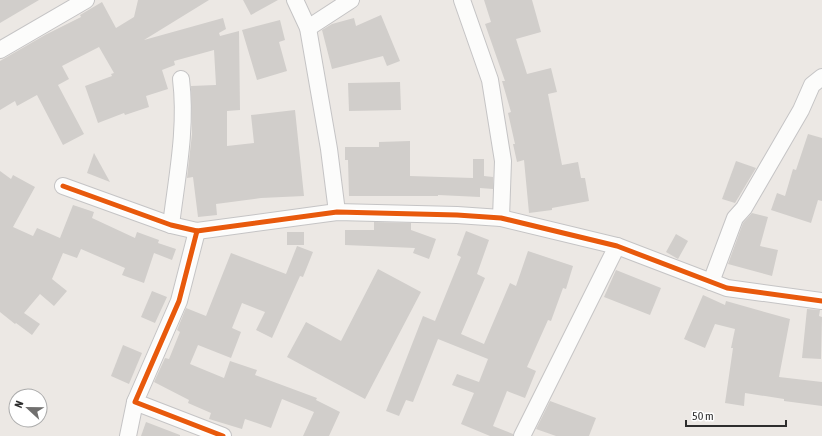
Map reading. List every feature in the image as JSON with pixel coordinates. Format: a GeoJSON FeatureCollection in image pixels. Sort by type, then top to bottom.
{"type":"FeatureCollection","features":[{"type":"Feature","properties":{"kind":"street"},"geometry":{"type":"LineString","coordinates":[[0,50],[86,0]]}},
{"type":"Feature","properties":{"kind":"street"},"geometry":{"type":"LineString","coordinates":[[295,0],[308,28],[329,149],[337,212]]}},
{"type":"Feature","properties":{"kind":"street"},"geometry":{"type":"LineString","coordinates":[[308,28],[351,0]]}},
{"type":"Feature","properties":{"kind":"street"},"geometry":{"type":"LineString","coordinates":[[462,0],[490,80],[503,161],[501,218]]}},
{"type":"Feature","properties":{"kind":"street"},"geometry":{"type":"LineString","coordinates":[[711,282],[735,218],[744,208],[801,110],[812,84],[822,77]]}},
{"type":"Feature","properties":{"kind":"street"},"geometry":{"type":"LineString","coordinates":[[171,225],[181,149],[183,100],[181,79]]}},
{"type":"Feature","properties":{"kind":"street"},"geometry":{"type":"LineString","coordinates":[[63,186],[171,225],[197,231],[337,212],[457,215],[501,218],[617,246],[727,288],[822,301]]}},
{"type":"Feature","properties":{"kind":"street"},"geometry":{"type":"LineString","coordinates":[[128,436],[135,402],[179,301],[197,231]]}},
{"type":"Feature","properties":{"kind":"street"},"geometry":{"type":"LineString","coordinates":[[522,436],[617,246]]}},
{"type":"Feature","properties":{"kind":"street"},"geometry":{"type":"LineString","coordinates":[[135,402],[224,436]]}},
{"type":"Feature","properties":{"kind":"building"},"geometry":{"type":"Polygon","coordinates":[[[0,0],[39,0],[0,23],[0,0]]]}},
{"type":"Feature","properties":{"kind":"building"},"geometry":{"type":"Polygon","coordinates":[[[138,0],[209,0],[144,40],[223,18],[226,29],[219,33],[220,36],[239,31],[240,110],[227,111],[227,146],[254,143],[251,115],[295,110],[304,196],[261,198],[216,204],[217,215],[198,217],[193,177],[187,178],[192,134],[191,86],[216,85],[214,50],[174,61],[175,65],[162,70],[168,89],[146,96],[149,107],[125,115],[124,113],[98,123],[85,86],[112,76],[111,74],[114,73],[99,47],[62,66],[69,79],[58,85],[84,134],[63,145],[37,95],[17,106],[15,101],[0,110],[0,61],[45,35],[81,17],[80,15],[102,2],[116,28],[134,17],[138,0]]]}},
{"type":"Feature","properties":{"kind":"building"},"geometry":{"type":"Polygon","coordinates":[[[243,0],[278,0],[251,15],[243,0]]]}},
{"type":"Feature","properties":{"kind":"building"},"geometry":{"type":"Polygon","coordinates":[[[484,0],[532,0],[541,32],[516,39],[527,74],[551,68],[557,92],[548,94],[562,165],[578,162],[581,178],[585,178],[589,201],[552,208],[552,210],[529,213],[524,160],[517,162],[513,144],[515,144],[508,113],[511,112],[502,81],[505,81],[485,24],[491,22],[484,0]]]}},
{"type":"Feature","properties":{"kind":"building"},"geometry":{"type":"Polygon","coordinates":[[[381,15],[400,61],[387,66],[383,56],[332,69],[322,30],[332,24],[354,18],[356,26],[381,15]]]}},
{"type":"Feature","properties":{"kind":"building"},"geometry":{"type":"Polygon","coordinates":[[[280,20],[285,40],[279,42],[287,71],[257,80],[242,30],[280,20]]]}},
{"type":"Feature","properties":{"kind":"building"},"geometry":{"type":"Polygon","coordinates":[[[400,82],[401,110],[349,111],[348,83],[400,82]]]}},
{"type":"Feature","properties":{"kind":"building"},"geometry":{"type":"Polygon","coordinates":[[[808,134],[822,138],[822,201],[818,200],[811,223],[771,210],[777,193],[785,196],[793,169],[796,170],[808,134]]]}},
{"type":"Feature","properties":{"kind":"building"},"geometry":{"type":"Polygon","coordinates":[[[410,141],[410,176],[473,178],[473,159],[484,159],[484,176],[493,177],[493,189],[480,188],[480,197],[438,195],[349,196],[348,160],[345,160],[345,147],[379,147],[379,142],[410,141]]]}},
{"type":"Feature","properties":{"kind":"building"},"geometry":{"type":"Polygon","coordinates":[[[94,153],[110,182],[87,173],[94,153]]]}},
{"type":"Feature","properties":{"kind":"building"},"geometry":{"type":"Polygon","coordinates":[[[736,161],[756,168],[735,203],[722,199],[736,161]]]}},
{"type":"Feature","properties":{"kind":"building"},"geometry":{"type":"Polygon","coordinates":[[[0,171],[11,179],[13,175],[35,187],[13,227],[33,236],[37,228],[60,238],[73,205],[94,212],[92,218],[135,238],[137,232],[159,240],[158,243],[176,249],[172,260],[154,253],[144,283],[122,275],[125,268],[81,249],[77,258],[63,253],[52,279],[67,291],[54,306],[40,294],[24,313],[40,324],[32,335],[0,312],[0,171]]]}},
{"type":"Feature","properties":{"kind":"building"},"geometry":{"type":"Polygon","coordinates":[[[752,213],[768,217],[760,246],[778,250],[772,276],[728,264],[743,223],[752,213]]]}},
{"type":"Feature","properties":{"kind":"building"},"geometry":{"type":"Polygon","coordinates":[[[374,222],[411,223],[411,230],[436,239],[429,259],[413,253],[415,248],[345,245],[345,230],[374,230],[374,222]]]}},
{"type":"Feature","properties":{"kind":"building"},"geometry":{"type":"Polygon","coordinates":[[[466,231],[489,240],[477,274],[485,278],[461,334],[484,344],[510,283],[516,286],[528,251],[573,266],[566,289],[563,288],[551,321],[548,320],[527,367],[536,371],[525,398],[507,391],[493,426],[513,434],[513,436],[490,436],[461,424],[474,393],[452,385],[457,374],[479,382],[488,359],[438,339],[413,402],[406,400],[399,416],[386,411],[423,316],[435,321],[461,257],[457,255],[466,231]]]}},
{"type":"Feature","properties":{"kind":"building"},"geometry":{"type":"Polygon","coordinates":[[[287,232],[304,232],[304,245],[287,245],[287,232]]]}},
{"type":"Feature","properties":{"kind":"building"},"geometry":{"type":"Polygon","coordinates":[[[676,234],[688,241],[678,259],[666,252],[676,234]]]}},
{"type":"Feature","properties":{"kind":"building"},"geometry":{"type":"Polygon","coordinates":[[[297,246],[313,252],[303,277],[300,276],[272,338],[256,330],[265,312],[242,303],[232,328],[241,332],[231,358],[198,345],[190,364],[224,378],[230,361],[257,370],[255,375],[317,398],[316,400],[340,412],[329,436],[303,436],[314,412],[282,399],[271,428],[245,419],[242,429],[209,419],[211,413],[188,403],[189,400],[154,382],[165,358],[169,359],[180,332],[177,330],[186,308],[206,316],[231,253],[286,274],[297,246]]]}},
{"type":"Feature","properties":{"kind":"building"},"geometry":{"type":"Polygon","coordinates":[[[378,269],[421,292],[365,399],[287,357],[306,322],[341,341],[378,269]]]}},
{"type":"Feature","properties":{"kind":"building"},"geometry":{"type":"Polygon","coordinates":[[[616,270],[661,288],[650,315],[604,297],[616,270]]]}},
{"type":"Feature","properties":{"kind":"building"},"geometry":{"type":"Polygon","coordinates":[[[152,291],[167,297],[155,323],[141,317],[152,291]]]}},
{"type":"Feature","properties":{"kind":"building"},"geometry":{"type":"Polygon","coordinates":[[[703,295],[725,305],[726,301],[790,319],[779,377],[822,382],[822,406],[784,401],[784,399],[745,393],[744,406],[725,403],[733,348],[731,348],[735,329],[715,324],[705,348],[684,339],[703,295]]]}},
{"type":"Feature","properties":{"kind":"building"},"geometry":{"type":"Polygon","coordinates":[[[807,309],[820,310],[819,316],[822,317],[821,359],[802,358],[807,309]]]}},
{"type":"Feature","properties":{"kind":"building"},"geometry":{"type":"Polygon","coordinates":[[[123,345],[142,353],[129,384],[111,376],[123,345]]]}},
{"type":"Feature","properties":{"kind":"building"},"geometry":{"type":"Polygon","coordinates":[[[550,401],[596,418],[589,436],[556,436],[536,429],[550,401]]]}},
{"type":"Feature","properties":{"kind":"building"},"geometry":{"type":"Polygon","coordinates":[[[146,422],[180,435],[180,436],[141,436],[146,422]]]}},
{"type":"Feature","properties":{"kind":"cycle path"},"geometry":{"type":"LineString","coordinates":[[63,186],[171,225],[197,231],[337,212],[457,215],[501,218],[617,246],[727,288],[822,301]]}},
{"type":"Feature","properties":{"kind":"cycle path"},"geometry":{"type":"LineString","coordinates":[[197,231],[179,301],[135,402],[223,436]]}}]}
